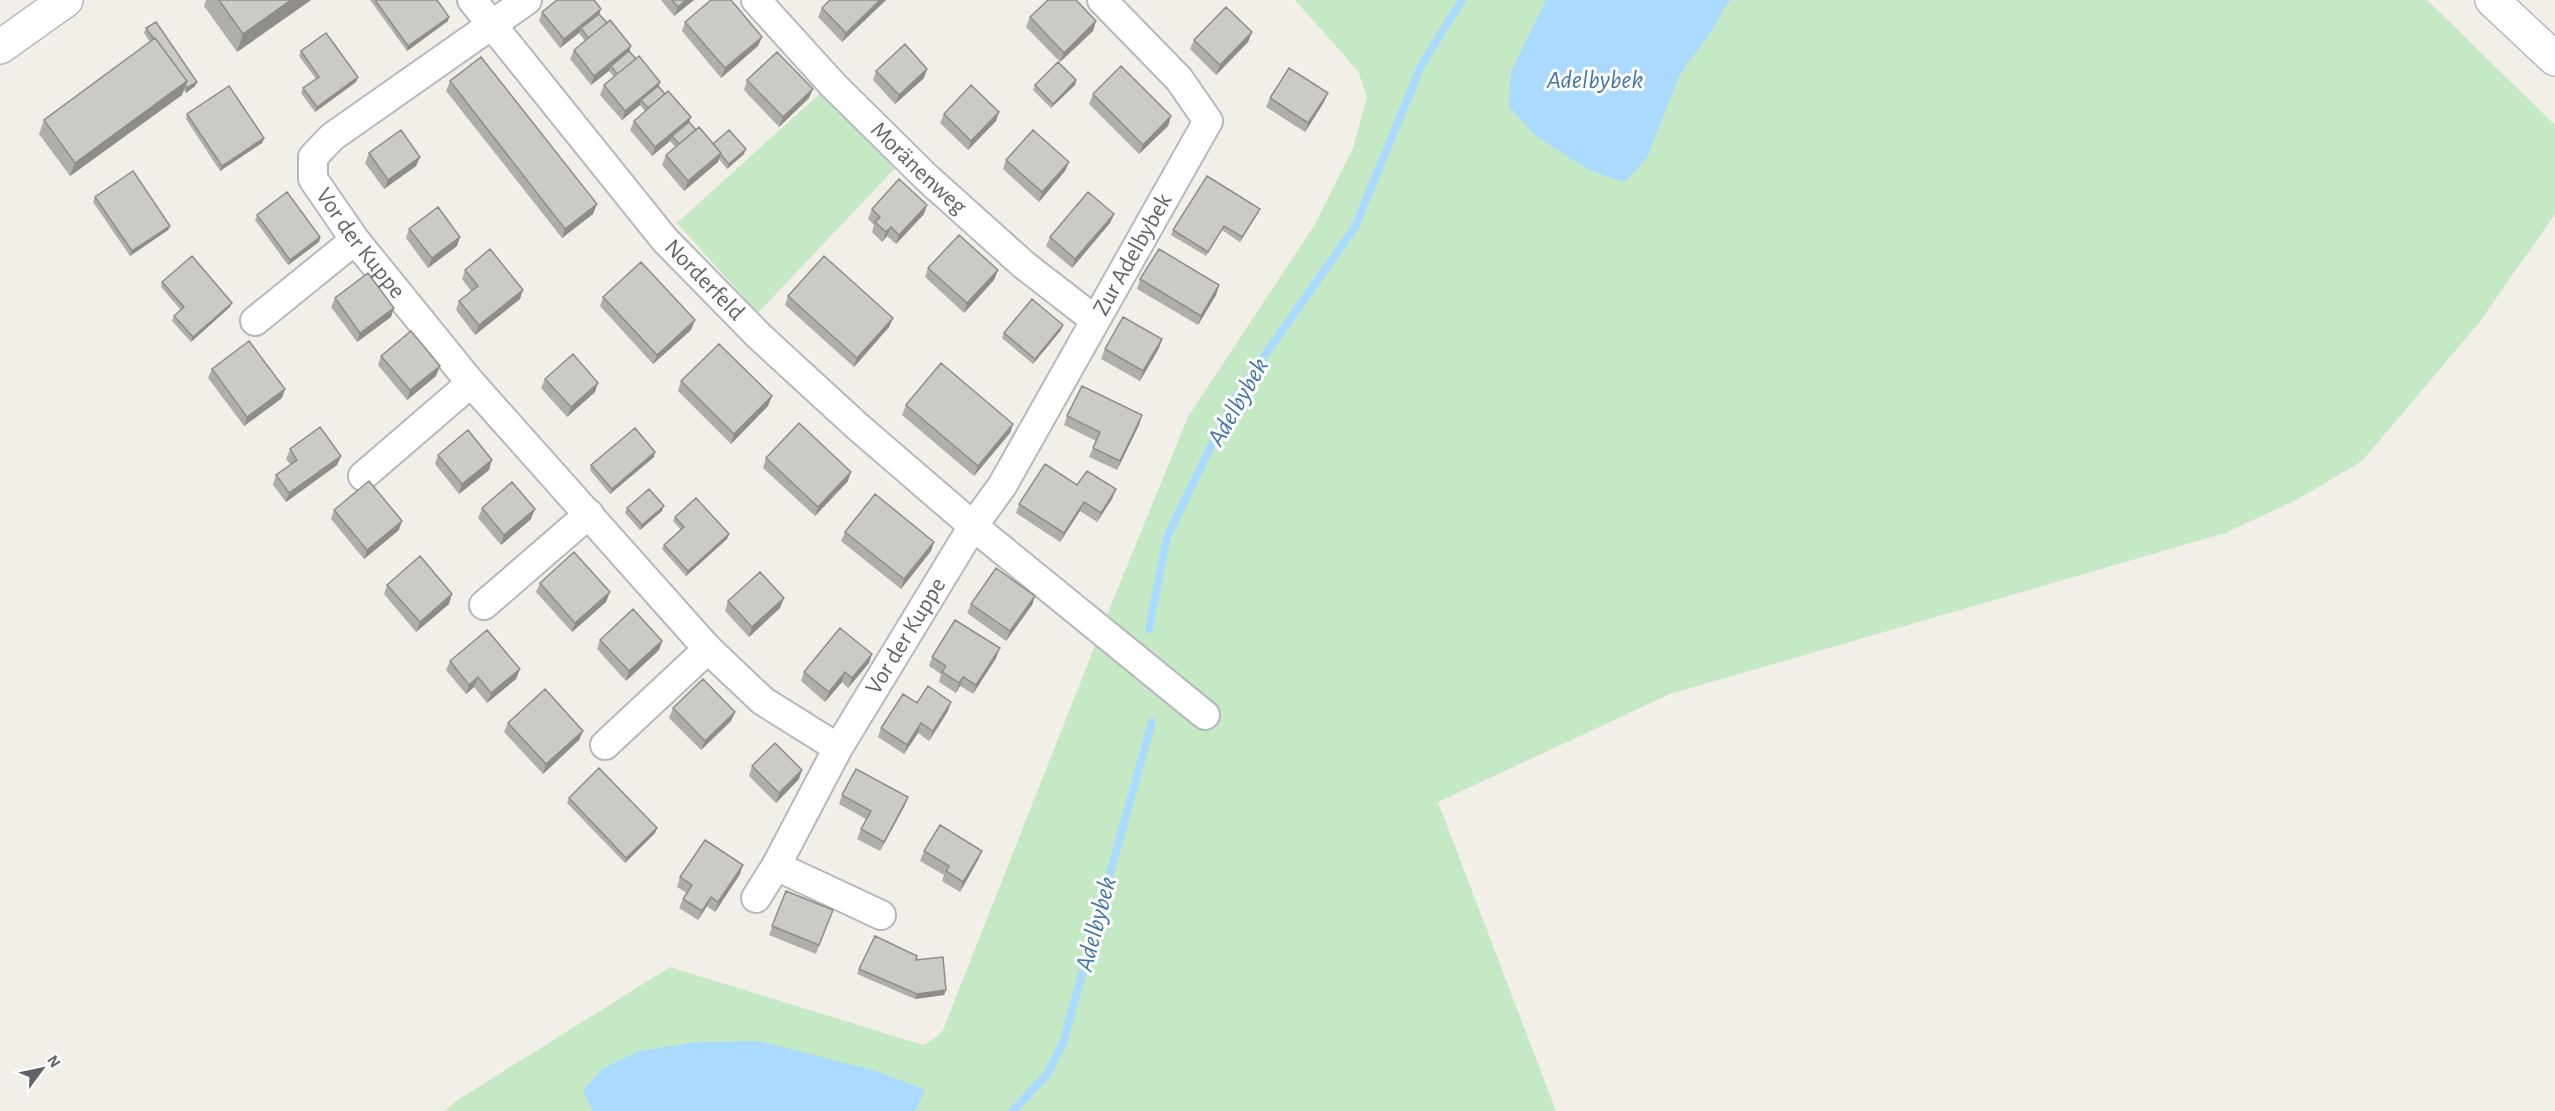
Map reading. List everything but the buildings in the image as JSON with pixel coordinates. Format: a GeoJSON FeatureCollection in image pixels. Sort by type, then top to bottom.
{"type":"FeatureCollection","features":[{"type":"Feature","properties":{"kind":"main road"},"geometry":{"type":"LineString","coordinates":[[0,46],[66,0]]}},
{"type":"Feature","properties":{"kind":"main road"},"geometry":{"type":"LineString","coordinates":[[2492,0],[2555,59]]}},
{"type":"Feature","properties":{"kind":"street","name":"Norderfeld"},"geometry":{"type":"LineString","coordinates":[[472,0],[665,240],[758,335],[857,426],[973,526],[1205,715]]}},
{"type":"Feature","properties":{"kind":"street"},"geometry":{"type":"LineString","coordinates":[[491,25],[527,0]]}},
{"type":"Feature","properties":{"kind":"street","name":"Moränenweg"},"geometry":{"type":"LineString","coordinates":[[756,0],[833,85],[926,177],[1024,265],[1095,320]]}},
{"type":"Feature","properties":{"kind":"street","name":"Zur Adelbybek"},"geometry":{"type":"LineString","coordinates":[[973,526],[1002,486],[1208,121],[1179,79],[1102,0]]}},
{"type":"Feature","properties":{"kind":"street","name":"Vor der Kuppe"},"geometry":{"type":"LineString","coordinates":[[491,25],[332,137],[313,157],[313,178],[355,240],[471,383],[708,649],[764,701],[838,748]]}},
{"type":"Feature","properties":{"kind":"street"},"geometry":{"type":"LineString","coordinates":[[255,321],[355,240]]}},
{"type":"Feature","properties":{"kind":"street"},"geometry":{"type":"LineString","coordinates":[[363,476],[471,383]]}},
{"type":"Feature","properties":{"kind":"street"},"geometry":{"type":"LineString","coordinates":[[484,605],[589,514]]}},
{"type":"Feature","properties":{"kind":"street","name":"Vor der Kuppe"},"geometry":{"type":"LineString","coordinates":[[756,898],[776,866],[838,748],[973,526]]}},
{"type":"Feature","properties":{"kind":"street"},"geometry":{"type":"LineString","coordinates":[[605,745],[708,649]]}},
{"type":"Feature","properties":{"kind":"street"},"geometry":{"type":"LineString","coordinates":[[776,866],[881,915]]}},
{"type":"Feature","properties":{"kind":"green space"},"geometry":{"type":"Polygon","coordinates":[[[1295,0],[2427,0],[2555,125],[2555,214],[2478,324],[2362,461],[2296,500],[2225,533],[1670,694],[1438,802],[1556,1111],[445,1111],[456,1101],[670,967],[923,1045],[937,1037],[943,1030],[1188,417],[1315,224],[1353,148],[1367,97],[1358,71],[1295,0]]]}},
{"type":"Feature","properties":{"kind":"green space"},"geometry":{"type":"Polygon","coordinates":[[[824,90],[898,165],[758,313],[677,223],[824,90]]]}},
{"type":"Feature","properties":{"kind":"water","name":"Adelbybek"},"geometry":{"type":"Polygon","coordinates":[[[1546,0],[1731,0],[1680,74],[1647,158],[1624,182],[1589,170],[1536,136],[1509,107],[1511,72],[1546,0]]]}},
{"type":"Feature","properties":{"kind":"water"},"geometry":{"type":"Polygon","coordinates":[[[759,1041],[879,1072],[925,1090],[915,1111],[593,1111],[583,1091],[602,1069],[639,1051],[699,1042],[759,1041]]]}},
{"type":"Feature","properties":{"kind":"waterway","name":"Adelbybek"},"geometry":{"type":"LineString","coordinates":[[1149,629],[1167,537],[1234,399],[1355,227],[1421,66],[1462,0]]}},
{"type":"Feature","properties":{"kind":"waterway","name":"Adelbybek"},"geometry":{"type":"LineString","coordinates":[[1013,1111],[1047,1074],[1063,1043],[1152,722]]}}]}
